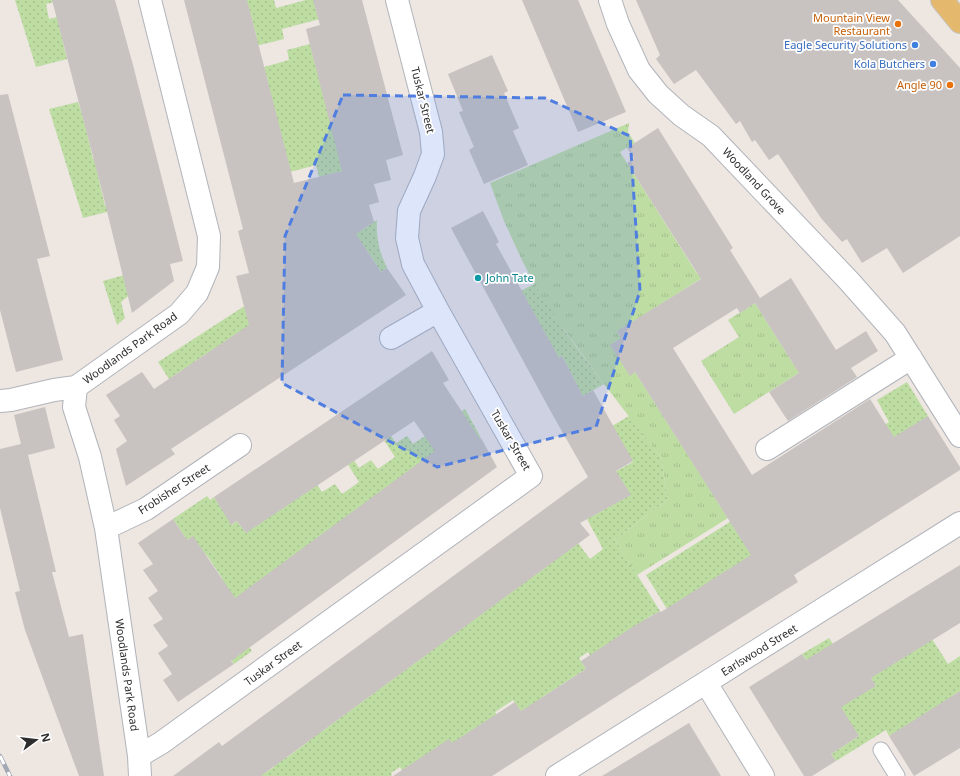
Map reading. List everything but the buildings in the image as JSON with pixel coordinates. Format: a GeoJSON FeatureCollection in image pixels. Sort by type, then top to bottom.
{"type":"FeatureCollection","features":[{"type":"Feature","properties":{"kind":"main road"},"geometry":{"type":"LineString","coordinates":[[942,0],[960,22]]}},
{"type":"Feature","properties":{"kind":"street","name":"Woodlands Park Road"},"geometry":{"type":"LineString","coordinates":[[139,766],[106,528],[90,457],[74,407],[76,387],[179,314],[197,293],[208,267],[209,236],[150,0]]}},
{"type":"Feature","properties":{"kind":"street","name":"Tuskar Street"},"geometry":{"type":"LineString","coordinates":[[139,766],[168,739],[531,476],[413,264],[407,238],[409,211],[433,154],[431,132],[398,0]]}},
{"type":"Feature","properties":{"kind":"street","name":"Woodland Grove"},"geometry":{"type":"LineString","coordinates":[[610,0],[618,24],[639,70],[658,94],[717,142],[849,281],[895,333],[960,436]]}},
{"type":"Feature","properties":{"kind":"street"},"geometry":{"type":"LineString","coordinates":[[391,338],[438,311]]}},
{"type":"Feature","properties":{"kind":"street"},"geometry":{"type":"LineString","coordinates":[[767,449],[911,358]]}},
{"type":"Feature","properties":{"kind":"street"},"geometry":{"type":"LineString","coordinates":[[0,401],[76,387]]}},
{"type":"Feature","properties":{"kind":"street","name":"Frobisher Street"},"geometry":{"type":"LineString","coordinates":[[106,528],[146,509],[240,445]]}},
{"type":"Feature","properties":{"kind":"street","name":"Earlswood Street"},"geometry":{"type":"LineString","coordinates":[[557,776],[960,523]]}},
{"type":"Feature","properties":{"kind":"street"},"geometry":{"type":"LineString","coordinates":[[706,683],[763,776]]}},
{"type":"Feature","properties":{"kind":"lane"},"geometry":{"type":"LineString","coordinates":[[881,750],[897,776]]}},
{"type":"Feature","properties":{"kind":"highlighted area"},"geometry":{"type":"Polygon","coordinates":[[[343,95],[545,98],[630,136],[640,291],[596,427],[437,467],[282,383],[285,236],[343,95]]]}},
{"type":"Feature","properties":{"kind":"green space"},"geometry":{"type":"Polygon","coordinates":[[[15,0],[62,0],[46,4],[49,19],[57,17],[67,59],[36,67],[15,0]]]}},
{"type":"Feature","properties":{"kind":"green space"},"geometry":{"type":"Polygon","coordinates":[[[234,0],[274,0],[276,8],[306,0],[327,0],[331,16],[282,29],[284,39],[232,52],[231,46],[257,39],[249,8],[234,0]]]}},
{"type":"Feature","properties":{"kind":"green space"},"geometry":{"type":"Polygon","coordinates":[[[310,44],[343,171],[319,177],[316,165],[264,179],[268,82],[264,67],[289,60],[287,50],[310,44]]]}},
{"type":"Feature","properties":{"kind":"green space"},"geometry":{"type":"Polygon","coordinates":[[[78,102],[83,117],[109,110],[86,129],[93,159],[120,152],[124,169],[98,176],[105,206],[132,200],[134,205],[83,218],[49,109],[78,102]]]}},
{"type":"Feature","properties":{"kind":"green space"},"geometry":{"type":"Polygon","coordinates":[[[629,123],[628,132],[635,143],[620,152],[696,272],[702,278],[617,332],[621,338],[630,375],[635,372],[728,518],[637,575],[615,540],[668,499],[661,458],[550,310],[534,284],[521,258],[504,221],[490,183],[629,123]]]}},
{"type":"Feature","properties":{"kind":"green space"},"geometry":{"type":"Polygon","coordinates":[[[377,220],[379,244],[387,268],[381,272],[366,249],[194,362],[209,385],[182,370],[169,379],[158,362],[377,220]]]}},
{"type":"Feature","properties":{"kind":"green space"},"geometry":{"type":"Polygon","coordinates":[[[128,274],[133,292],[121,302],[125,318],[117,325],[103,281],[128,274]]]}},
{"type":"Feature","properties":{"kind":"green space"},"geometry":{"type":"Polygon","coordinates":[[[534,284],[569,337],[604,384],[571,403],[577,385],[562,356],[550,362],[513,295],[534,284]]]}},
{"type":"Feature","properties":{"kind":"green space"},"geometry":{"type":"Polygon","coordinates":[[[755,303],[799,373],[734,414],[701,361],[739,337],[728,320],[755,303]]]}},
{"type":"Feature","properties":{"kind":"green space"},"geometry":{"type":"Polygon","coordinates":[[[907,382],[928,416],[921,439],[853,445],[889,422],[877,400],[907,382]]]}},
{"type":"Feature","properties":{"kind":"green space"},"geometry":{"type":"Polygon","coordinates":[[[465,409],[481,438],[230,620],[252,651],[234,664],[204,621],[199,593],[222,578],[208,557],[190,538],[187,540],[173,519],[207,496],[210,500],[214,497],[232,525],[237,521],[246,533],[309,473],[322,492],[335,484],[342,494],[359,482],[340,452],[346,448],[359,468],[371,460],[378,469],[395,457],[376,428],[383,424],[396,443],[407,436],[413,444],[465,409]]]}},
{"type":"Feature","properties":{"kind":"green space"},"geometry":{"type":"Polygon","coordinates":[[[629,416],[661,458],[668,499],[615,540],[660,611],[649,617],[595,663],[588,652],[579,658],[586,669],[544,696],[523,714],[513,700],[495,712],[505,726],[488,720],[467,734],[474,746],[404,773],[400,767],[391,773],[392,776],[236,776],[262,775],[274,767],[277,747],[286,758],[309,741],[301,730],[313,721],[321,732],[578,543],[590,559],[603,549],[587,519],[630,495],[624,484],[593,484],[633,462],[612,426],[629,416]]]}},
{"type":"Feature","properties":{"kind":"green space"},"geometry":{"type":"Polygon","coordinates":[[[752,508],[773,542],[667,609],[646,575],[752,508]]]}},
{"type":"Feature","properties":{"kind":"green space"},"geometry":{"type":"Polygon","coordinates":[[[829,638],[841,656],[876,686],[863,665],[932,639],[948,664],[960,656],[960,691],[952,696],[960,709],[908,725],[889,736],[886,730],[836,761],[831,754],[859,736],[802,654],[829,638]]]}},
{"type":"Feature","properties":{"kind":"railway"},"geometry":{"type":"LineString","coordinates":[[0,756],[10,776]]}},
{"type":"Feature","properties":{"kind":"place","name":"Mountain View Restaurant"},"geometry":{"type":"Point","coordinates":[898,24]}},
{"type":"Feature","properties":{"kind":"place","name":"Eagle Security Solutions"},"geometry":{"type":"Point","coordinates":[915,45]}},
{"type":"Feature","properties":{"kind":"place","name":"Kola Butchers"},"geometry":{"type":"Point","coordinates":[933,64]}},
{"type":"Feature","properties":{"kind":"place","name":"Angle 90"},"geometry":{"type":"Point","coordinates":[950,85]}},
{"type":"Feature","properties":{"kind":"place","name":"John Tate"},"geometry":{"type":"Point","coordinates":[478,278]}}]}
